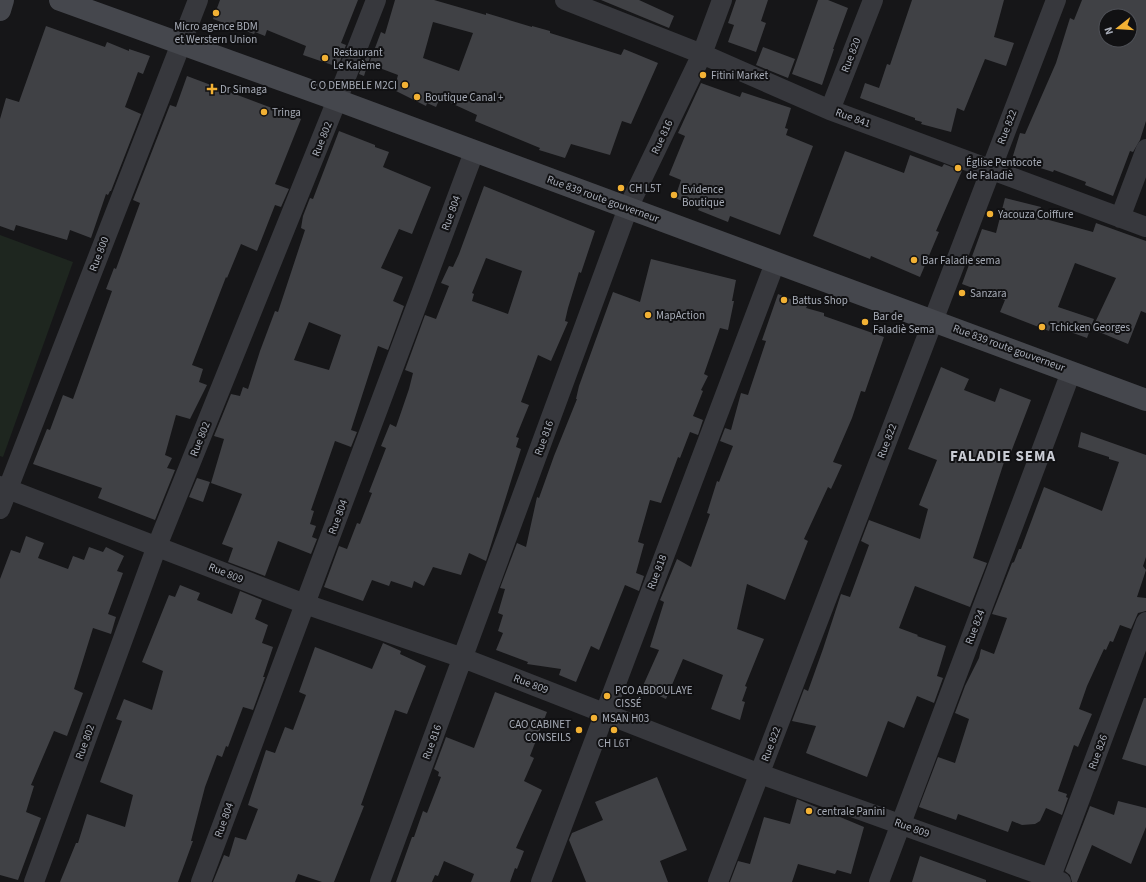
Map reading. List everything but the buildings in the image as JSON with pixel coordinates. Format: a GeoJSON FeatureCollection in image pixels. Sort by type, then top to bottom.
{"type":"FeatureCollection","features":[{"type":"Feature","properties":{"kind":"street"},"geometry":{"type":"LineString","coordinates":[[0,10],[3,0]]}},
{"type":"Feature","properties":{"kind":"street","name":"Rue 839 route gouverneur"},"geometry":{"type":"LineString","coordinates":[[60,0],[337,100],[1146,400]]}},
{"type":"Feature","properties":{"kind":"street","name":"Rue 800"},"geometry":{"type":"LineString","coordinates":[[0,509],[4,488],[198,0]]}},
{"type":"Feature","properties":{"kind":"street","name":"Rue 802"},"geometry":{"type":"LineString","coordinates":[[34,882],[157,546],[376,0]]}},
{"type":"Feature","properties":{"kind":"street","name":"Rue 841"},"geometry":{"type":"LineString","coordinates":[[565,0],[702,54],[830,110],[1146,227]]}},
{"type":"Feature","properties":{"kind":"street","name":"Rue 816"},"geometry":{"type":"LineString","coordinates":[[380,882],[628,208],[702,54],[722,0]]}},
{"type":"Feature","properties":{"kind":"street","name":"Rue 820"},"geometry":{"type":"LineString","coordinates":[[830,110],[873,0]]}},
{"type":"Feature","properties":{"kind":"street","name":"Rue 822"},"geometry":{"type":"LineString","coordinates":[[718,882],[1056,0]]}},
{"type":"Feature","properties":{"kind":"street"},"geometry":{"type":"LineString","coordinates":[[1120,218],[1146,149]]}},
{"type":"Feature","properties":{"kind":"street","name":"Rue 804"},"geometry":{"type":"LineString","coordinates":[[202,882],[474,152]]}},
{"type":"Feature","properties":{"kind":"street","name":"Rue 818"},"geometry":{"type":"LineString","coordinates":[[541,882],[775,263]]}},
{"type":"Feature","properties":{"kind":"street","name":"Rue 824"},"geometry":{"type":"LineString","coordinates":[[878,882],[1071,372]]}},
{"type":"Feature","properties":{"kind":"street","name":"Rue 809"},"geometry":{"type":"LineString","coordinates":[[4,488],[305,604],[463,658],[760,774],[1054,881]]}},
{"type":"Feature","properties":{"kind":"street","name":"Rue 826"},"geometry":{"type":"LineString","coordinates":[[1054,881],[1146,622]]}},
{"type":"Feature","properties":{"kind":"shaded area"},"geometry":{"type":"Polygon","coordinates":[[[0,235],[73,262],[3,457],[0,456],[0,235]]]}},
{"type":"Feature","properties":{"kind":"place","name":"Micro agence BDM et Werstern Union"},"geometry":{"type":"Point","coordinates":[216,13]}},
{"type":"Feature","properties":{"kind":"place","name":"Restaurant Le Kalème"},"geometry":{"type":"Point","coordinates":[325,58]}},
{"type":"Feature","properties":{"kind":"place","name":"Fitini Market"},"geometry":{"type":"Point","coordinates":[703,75]}},
{"type":"Feature","properties":{"kind":"place","name":"C O DEMBELE M2CI"},"geometry":{"type":"Point","coordinates":[405,85]}},
{"type":"Feature","properties":{"kind":"place","name":"Dr Simaga"},"geometry":{"type":"Point","coordinates":[212,89]}},
{"type":"Feature","properties":{"kind":"place","name":"Boutique Canal +"},"geometry":{"type":"Point","coordinates":[417,97]}},
{"type":"Feature","properties":{"kind":"place","name":"Tringa"},"geometry":{"type":"Point","coordinates":[264,112]}},
{"type":"Feature","properties":{"kind":"place","name":"Église Pentocote de Faladiè"},"geometry":{"type":"Point","coordinates":[958,168]}},
{"type":"Feature","properties":{"kind":"place","name":"CH L5T"},"geometry":{"type":"Point","coordinates":[621,188]}},
{"type":"Feature","properties":{"kind":"place","name":"Evidence Boutique"},"geometry":{"type":"Point","coordinates":[674,195]}},
{"type":"Feature","properties":{"kind":"place","name":"Yacouza Coiffure"},"geometry":{"type":"Point","coordinates":[990,214]}},
{"type":"Feature","properties":{"kind":"place","name":"Bar Faladie sema"},"geometry":{"type":"Point","coordinates":[914,260]}},
{"type":"Feature","properties":{"kind":"place","name":"Sanzara"},"geometry":{"type":"Point","coordinates":[962,293]}},
{"type":"Feature","properties":{"kind":"place","name":"Battus Shop"},"geometry":{"type":"Point","coordinates":[784,300]}},
{"type":"Feature","properties":{"kind":"place","name":"MapAction"},"geometry":{"type":"Point","coordinates":[648,315]}},
{"type":"Feature","properties":{"kind":"place","name":"Bar de Faladiè Sema"},"geometry":{"type":"Point","coordinates":[865,322]}},
{"type":"Feature","properties":{"kind":"place","name":"Tchicken Georges"},"geometry":{"type":"Point","coordinates":[1042,327]}},
{"type":"Feature","properties":{"kind":"place","name":"PCO ABDOULAYE CISSÉ"},"geometry":{"type":"Point","coordinates":[607,696]}},
{"type":"Feature","properties":{"kind":"place","name":"MSAN H03"},"geometry":{"type":"Point","coordinates":[594,718]}},
{"type":"Feature","properties":{"kind":"place","name":"CAO CABINET CONSEILS"},"geometry":{"type":"Point","coordinates":[579,730]}},
{"type":"Feature","properties":{"kind":"place","name":"CH L6T"},"geometry":{"type":"Point","coordinates":[614,730]}},
{"type":"Feature","properties":{"kind":"place","name":"centrale Panini"},"geometry":{"type":"Point","coordinates":[809,811]}},
{"type":"Feature","properties":{"kind":"district","name":"FALADIE SEMA"},"geometry":{"type":"Point","coordinates":[1003,456]}}]}
